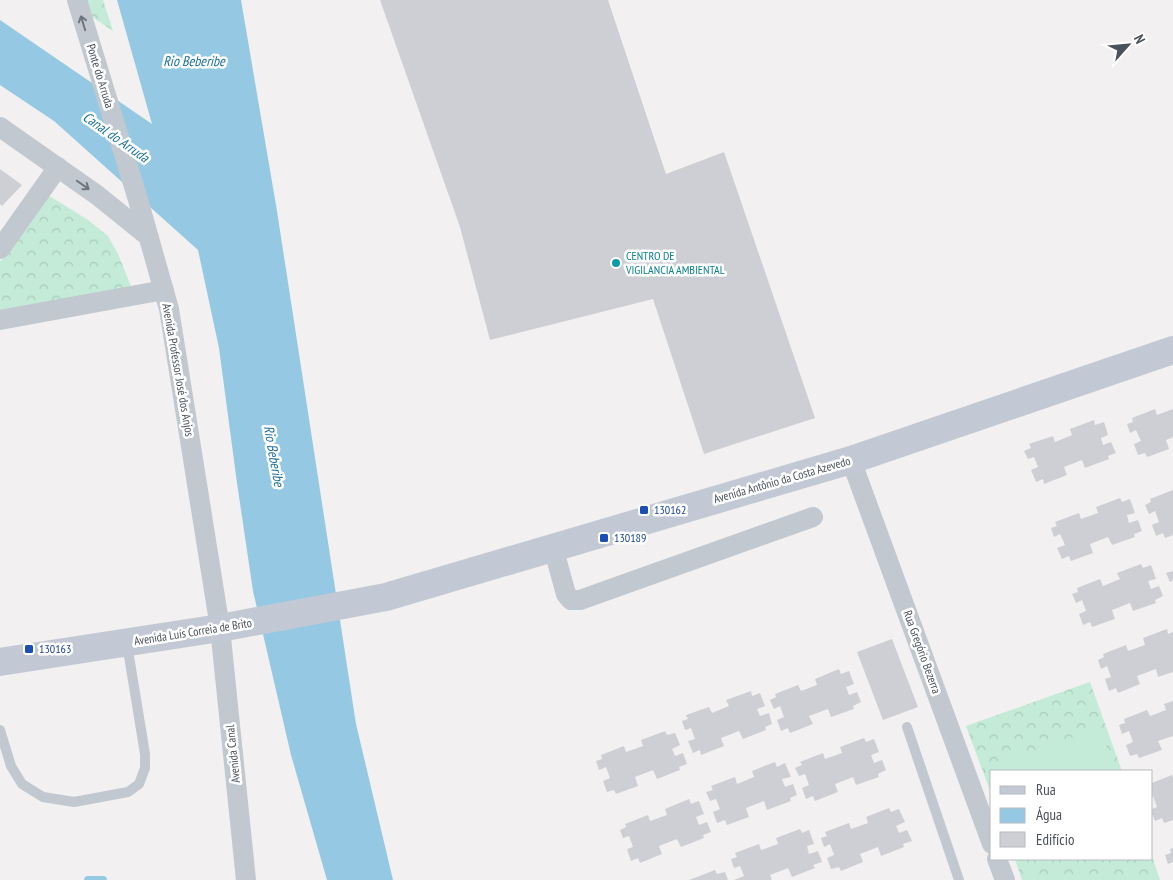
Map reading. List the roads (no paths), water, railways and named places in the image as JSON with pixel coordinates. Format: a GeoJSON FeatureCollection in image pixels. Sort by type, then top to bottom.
{"type":"FeatureCollection","features":[{"type":"Feature","properties":{"kind":"main road","name":"Avenida Antônio da Costa Azevedo"},"geometry":{"type":"LineString","coordinates":[[380,599],[851,460],[1173,350]]}},
{"type":"Feature","properties":{"kind":"main road","name":"Avenida Luís Correia de Brito"},"geometry":{"type":"LineString","coordinates":[[0,662],[230,627],[380,599]]}},
{"type":"Feature","properties":{"kind":"street","name":"Ponte do Arruda"},"geometry":{"type":"LineString","coordinates":[[76,0],[149,237]]}},
{"type":"Feature","properties":{"kind":"street"},"geometry":{"type":"LineString","coordinates":[[0,127],[97,195],[149,237]]}},
{"type":"Feature","properties":{"kind":"street"},"geometry":{"type":"LineString","coordinates":[[0,249],[58,168]]}},
{"type":"Feature","properties":{"kind":"street","name":"Avenida Professor José dos Anjos"},"geometry":{"type":"LineString","coordinates":[[149,237],[170,309],[230,627]]}},
{"type":"Feature","properties":{"kind":"street"},"geometry":{"type":"LineString","coordinates":[[0,320],[164,290]]}},
{"type":"Feature","properties":{"kind":"street","name":"Rua Gregório Bezerra"},"geometry":{"type":"LineString","coordinates":[[851,460],[990,839]]}},
{"type":"Feature","properties":{"kind":"street"},"geometry":{"type":"LineString","coordinates":[[553,547],[566,594],[571,600],[580,600],[813,517]]}},
{"type":"Feature","properties":{"kind":"street","name":"Avenida Canal"},"geometry":{"type":"LineString","coordinates":[[230,627],[246,880]]}},
{"type":"Feature","properties":{"kind":"street"},"geometry":{"type":"LineString","coordinates":[[997,860],[1005,880]]}},
{"type":"Feature","properties":{"kind":"lane"},"geometry":{"type":"LineString","coordinates":[[0,730],[11,766],[22,784],[43,797],[74,802],[128,792],[139,784],[145,768],[145,754],[127,643]]}},
{"type":"Feature","properties":{"kind":"lane"},"geometry":{"type":"LineString","coordinates":[[907,727],[959,880]]}},
{"type":"Feature","properties":{"kind":"water","name":"Rio Beberibe"},"geometry":{"type":"Polygon","coordinates":[[[117,0],[241,0],[277,211],[356,724],[393,880],[327,880],[291,755],[253,591],[219,348],[198,250],[54,121],[0,85],[0,20],[152,124],[117,0]]]}},
{"type":"Feature","properties":{"kind":"waterway"},"geometry":{"type":"LineString","coordinates":[[88,880],[103,880]]}},
{"type":"Feature","properties":{"kind":"place","name":"CENTRO DE VIGILANCIA AMBIENTAL"},"geometry":{"type":"Point","coordinates":[616,263]}},
{"type":"Feature","properties":{"kind":"place","name":"130162"},"geometry":{"type":"Point","coordinates":[644,510]}},
{"type":"Feature","properties":{"kind":"place","name":"130189"},"geometry":{"type":"Point","coordinates":[604,538]}},
{"type":"Feature","properties":{"kind":"place","name":"130163"},"geometry":{"type":"Point","coordinates":[29,649]}},
{"type":"Feature","properties":{"kind":"water label","name":"Canal do Arruda"},"geometry":{"type":"Point","coordinates":[116,137]}}]}
